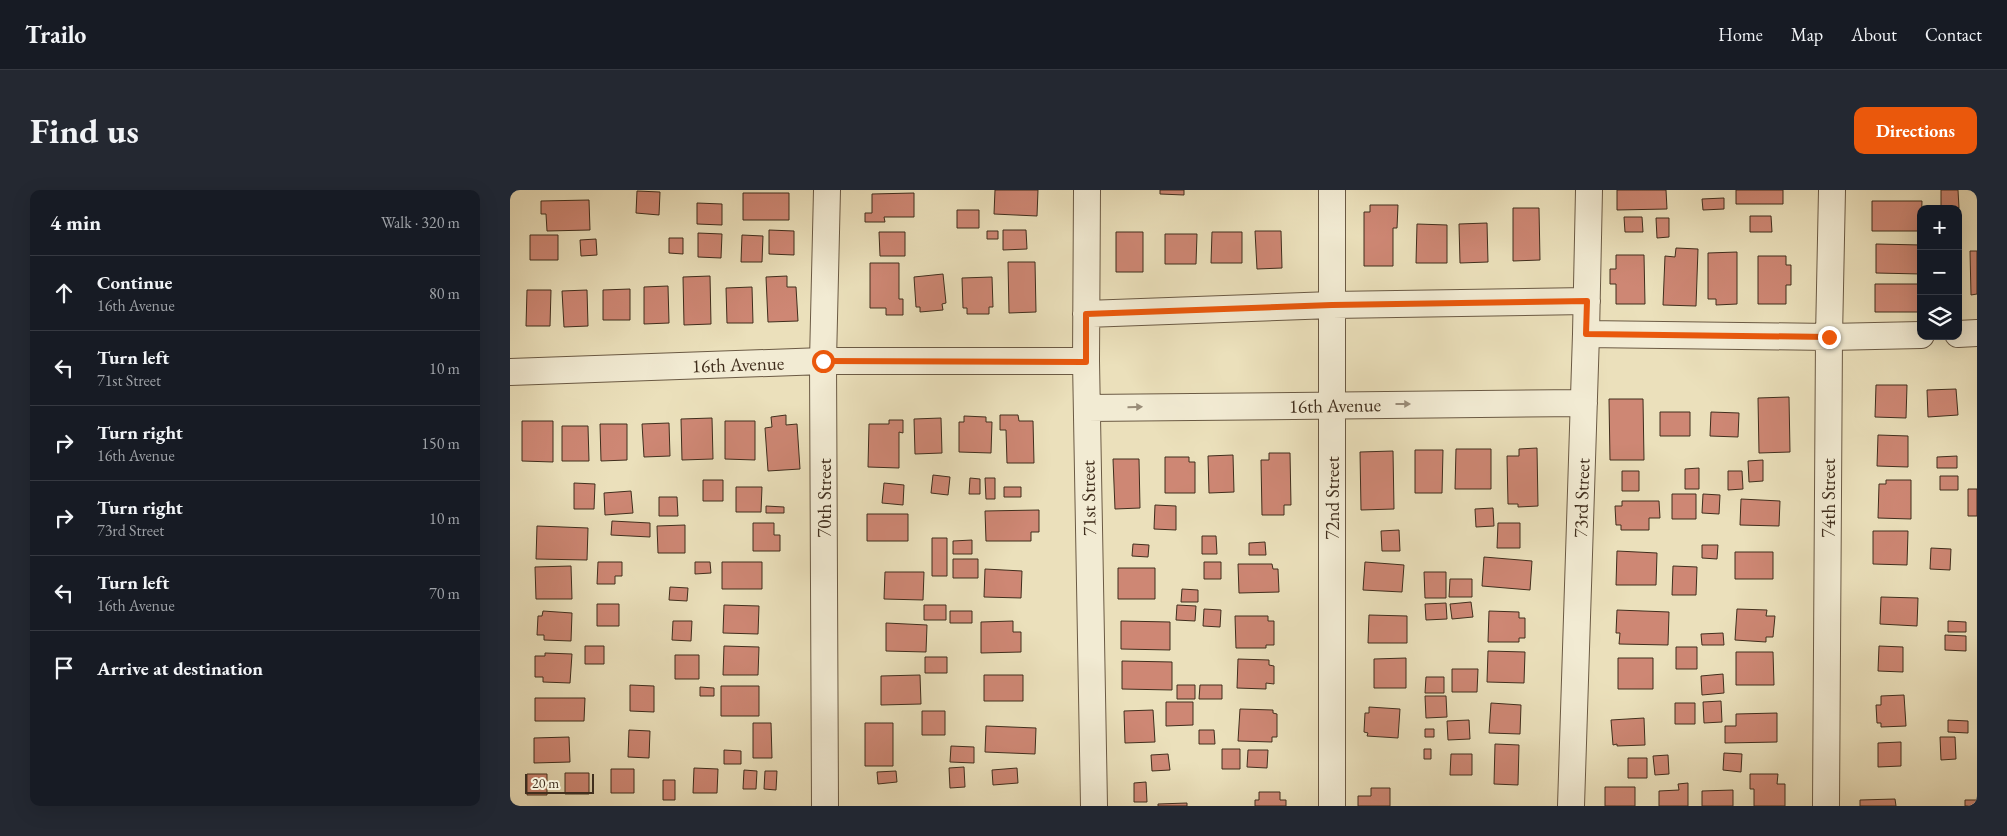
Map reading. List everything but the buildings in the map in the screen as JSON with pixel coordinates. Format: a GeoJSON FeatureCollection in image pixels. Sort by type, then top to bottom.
{"type":"FeatureCollection","features":[{"type":"Feature","properties":{"kind":"street","name":"70th Street"},"geometry":{"type":"LineString","coordinates":[[826,806],[823,361],[827,190]]}},
{"type":"Feature","properties":{"kind":"street","name":"71st Street"},"geometry":{"type":"LineString","coordinates":[[1088,190],[1086,362],[1094,806]]}},
{"type":"Feature","properties":{"kind":"street","name":"72nd Street"},"geometry":{"type":"LineString","coordinates":[[1332,190],[1332,806]]}},
{"type":"Feature","properties":{"kind":"street","name":"73rd Street"},"geometry":{"type":"LineString","coordinates":[[1571,806],[1589,190]]}},
{"type":"Feature","properties":{"kind":"street","name":"74th Street"},"geometry":{"type":"LineString","coordinates":[[1826,806],[1829,337],[1832,190]]}},
{"type":"Feature","properties":{"kind":"street"},"geometry":{"type":"LineString","coordinates":[[1086,314],[1332,305],[1587,301]]}},
{"type":"Feature","properties":{"kind":"street"},"geometry":{"type":"LineString","coordinates":[[1962,334],[1977,333]]}},
{"type":"Feature","properties":{"kind":"street"},"geometry":{"type":"LineString","coordinates":[[1586,334],[1829,337],[1917,335]]}},
{"type":"Feature","properties":{"kind":"street","name":"16th Avenue"},"geometry":{"type":"LineString","coordinates":[[510,372],[823,361],[1086,362]]}},
{"type":"Feature","properties":{"kind":"street","name":"16th Avenue"},"geometry":{"type":"LineString","coordinates":[[1087,408],[1332,404],[1584,403]]}},
{"type":"Feature","properties":{"kind":"route"},"geometry":{"type":"LineString","coordinates":[[823,361],[1086,362],[1086,314],[1332,305],[1587,301],[1586,334],[1829,337]]}}]}
